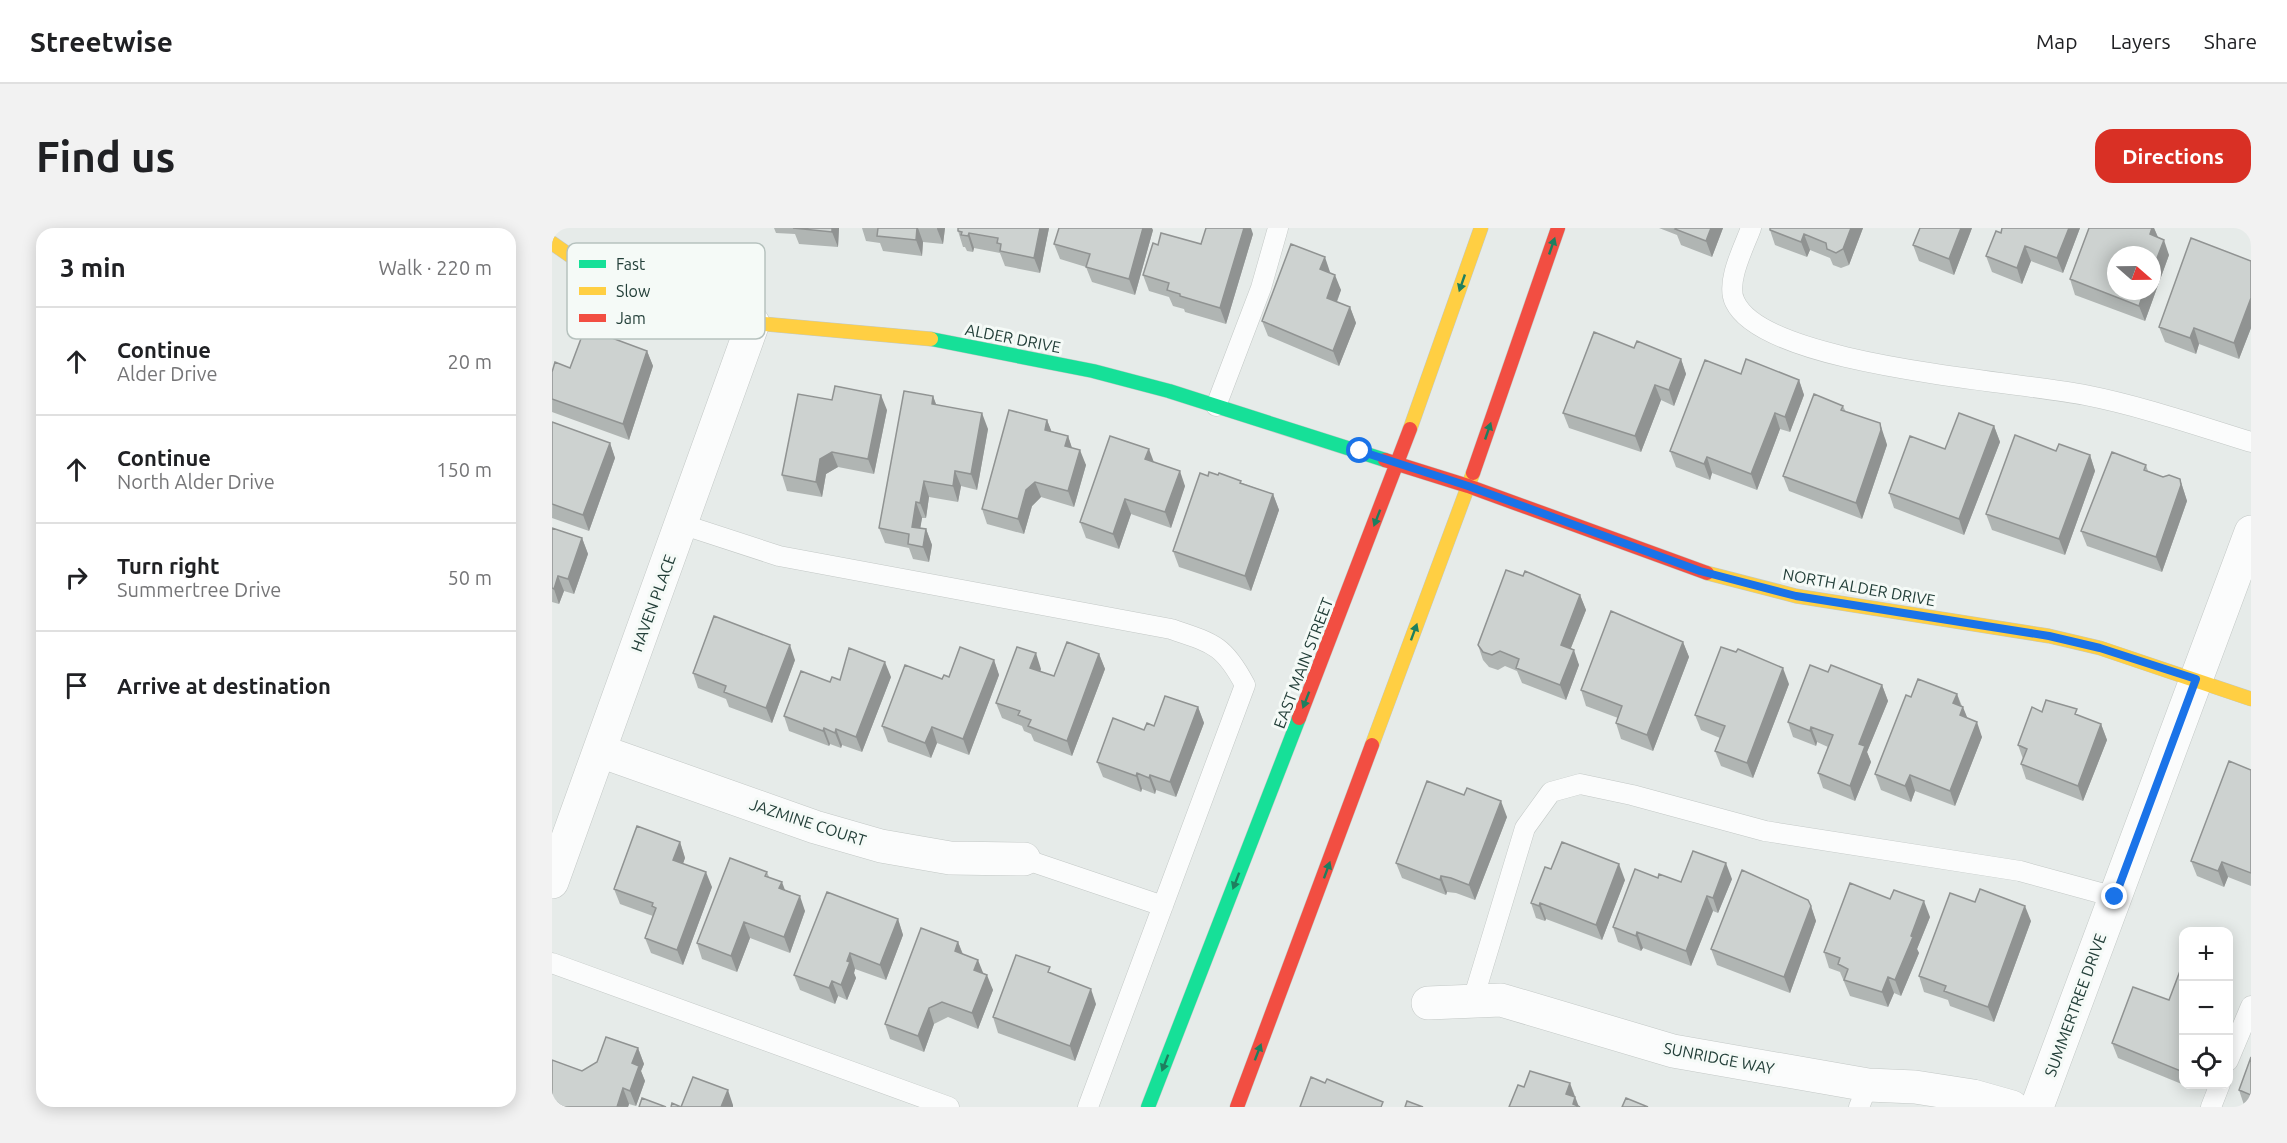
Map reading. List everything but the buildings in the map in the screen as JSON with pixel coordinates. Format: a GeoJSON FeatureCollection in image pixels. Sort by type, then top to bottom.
{"type":"FeatureCollection","features":[{"type":"Feature","properties":{"kind":"main road","name":"EAST MAIN STREET"},"geometry":{"type":"LineString","coordinates":[[1148,1107],[1398,463],[1481,228]]}},
{"type":"Feature","properties":{"kind":"main road"},"geometry":{"type":"LineString","coordinates":[[1237,1107],[1468,486],[1558,228]]}},
{"type":"Feature","properties":{"kind":"main road","name":"ALDER DRIVE"},"geometry":{"type":"LineString","coordinates":[[552,243],[567,253]]}},
{"type":"Feature","properties":{"kind":"main road","name":"ALDER DRIVE"},"geometry":{"type":"LineString","coordinates":[[765,324],[932,339],[1093,371],[1216,406],[1468,486]]}},
{"type":"Feature","properties":{"kind":"main road","name":"NORTH ALDER DRIVE"},"geometry":{"type":"LineString","coordinates":[[1468,486],[1626,545],[1710,573],[1796,596],[2049,636],[2100,648],[2251,699]]}},
{"type":"Feature","properties":{"kind":"street","name":"HAVEN PLACE"},"geometry":{"type":"LineString","coordinates":[[552,882],[747,339]]}},
{"type":"Feature","properties":{"kind":"street","name":"SUMMERTREE DRIVE"},"geometry":{"type":"LineString","coordinates":[[2037,1107],[2251,532]]}},
{"type":"Feature","properties":{"kind":"street","name":"JAZMINE COURT"},"geometry":{"type":"LineString","coordinates":[[600,751],[815,826],[881,846],[950,858],[1024,859]]}},
{"type":"Feature","properties":{"kind":"street","name":"SUNRIDGE WAY"},"geometry":{"type":"LineString","coordinates":[[1428,1003],[1472,1003],[1501,1000],[1673,1051],[1864,1096],[1916,1087],[1962,1094],[2012,1107]]}},
{"type":"Feature","properties":{"kind":"lane"},"geometry":{"type":"LineString","coordinates":[[1216,406],[1261,288],[1278,228]]}},
{"type":"Feature","properties":{"kind":"lane"},"geometry":{"type":"LineString","coordinates":[[1751,228],[1733,275],[1734,301],[1748,318],[1784,338],[1852,360],[2086,395],[2251,442]]}},
{"type":"Feature","properties":{"kind":"lane"},"geometry":{"type":"LineString","coordinates":[[681,524],[779,556],[1171,629],[1207,641],[1231,658],[1245,685],[1088,1107]]}},
{"type":"Feature","properties":{"kind":"lane"},"geometry":{"type":"LineString","coordinates":[[1472,1003],[1525,828],[1551,792],[1580,784],[1764,831],[2020,871],[2115,897]]}},
{"type":"Feature","properties":{"kind":"lane"},"geometry":{"type":"LineString","coordinates":[[1024,859],[1163,906]]}},
{"type":"Feature","properties":{"kind":"lane"},"geometry":{"type":"LineString","coordinates":[[552,963],[949,1107]]}},
{"type":"Feature","properties":{"kind":"lane"},"geometry":{"type":"LineString","coordinates":[[2233,1051],[2251,1006]]}},
{"type":"Feature","properties":{"kind":"lane"},"geometry":{"type":"LineString","coordinates":[[2211,1107],[2218,1089]]}},
{"type":"Feature","properties":{"kind":"traffic: fast"},"geometry":{"type":"LineString","coordinates":[[931,339],[1093,371],[1169,391],[1385,460]]}},
{"type":"Feature","properties":{"kind":"traffic: fast"},"geometry":{"type":"LineString","coordinates":[[1148,1107],[1299,718]]}},
{"type":"Feature","properties":{"kind":"traffic: slow"},"geometry":{"type":"LineString","coordinates":[[1410,429],[1481,228]]}},
{"type":"Feature","properties":{"kind":"traffic: slow"},"geometry":{"type":"LineString","coordinates":[[552,243],[567,253]]}},
{"type":"Feature","properties":{"kind":"traffic: slow"},"geometry":{"type":"LineString","coordinates":[[765,324],[931,339]]}},
{"type":"Feature","properties":{"kind":"traffic: slow"},"geometry":{"type":"LineString","coordinates":[[1372,745],[1473,473]]}},
{"type":"Feature","properties":{"kind":"traffic: slow"},"geometry":{"type":"LineString","coordinates":[[1707,573],[1796,596],[2049,636],[2100,648],[2251,699]]}},
{"type":"Feature","properties":{"kind":"traffic: jam"},"geometry":{"type":"LineString","coordinates":[[1473,473],[1558,228]]}},
{"type":"Feature","properties":{"kind":"traffic: jam"},"geometry":{"type":"LineString","coordinates":[[1299,718],[1410,429]]}},
{"type":"Feature","properties":{"kind":"traffic: jam"},"geometry":{"type":"LineString","coordinates":[[1385,460],[1468,486],[1707,573]]}},
{"type":"Feature","properties":{"kind":"traffic: jam"},"geometry":{"type":"LineString","coordinates":[[1237,1107],[1372,745]]}},
{"type":"Feature","properties":{"kind":"route"},"geometry":{"type":"LineString","coordinates":[[1360,451],[1468,486],[1700,571],[1796,596],[2049,636],[2100,648],[2196,679],[2115,897]]}}]}
